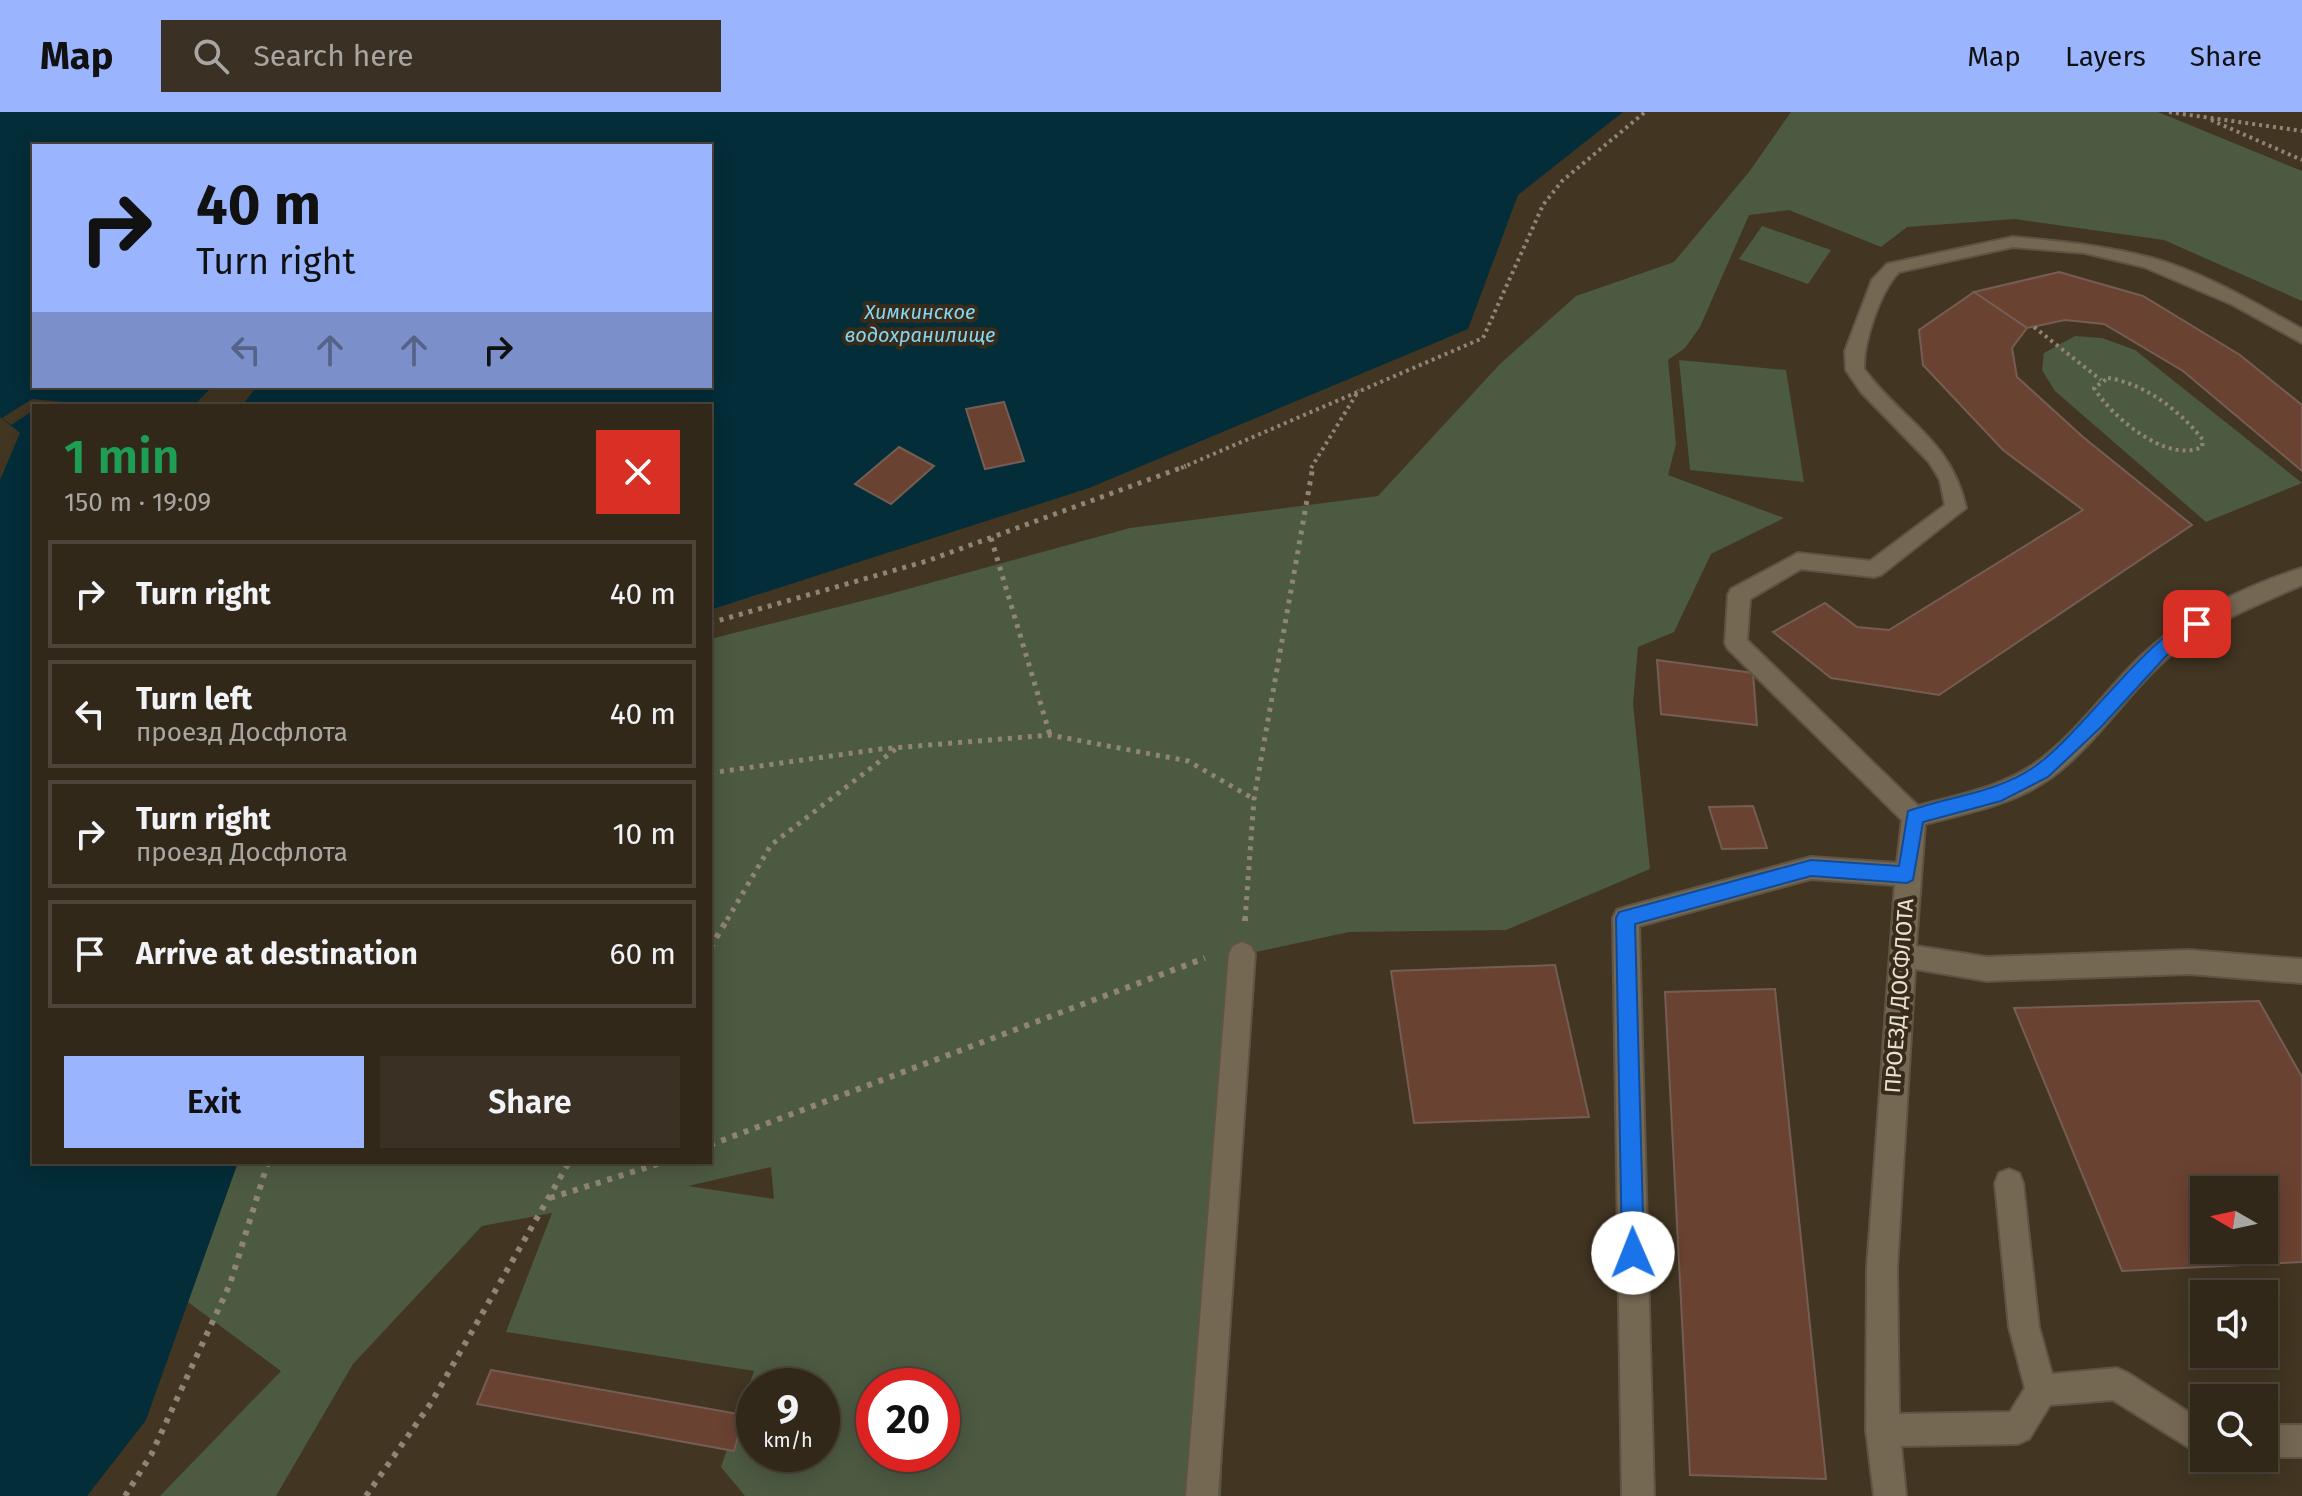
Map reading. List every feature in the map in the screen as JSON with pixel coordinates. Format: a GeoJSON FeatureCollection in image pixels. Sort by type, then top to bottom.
{"type":"FeatureCollection","features":[{"type":"Feature","properties":{"kind":"street"},"geometry":{"type":"LineString","coordinates":[[2302,337],[2237,300],[2150,263],[2085,248],[2013,242],[1893,268],[1881,280],[1854,351],[1855,370],[1868,388],[1936,457],[1950,480],[1956,508],[1874,569],[1798,561],[1739,595],[1736,643],[1914,817],[1995,796],[2041,772],[2095,722],[2160,651],[2197,624],[2302,576]]}},
{"type":"Feature","properties":{"kind":"street","name":"ПРОЕЗД ДОСФЛОТА"},"geometry":{"type":"LineString","coordinates":[[1890,1496],[1882,1430],[1882,1228],[1904,956],[1907,875],[1914,817]]}},
{"type":"Feature","properties":{"kind":"street"},"geometry":{"type":"LineString","coordinates":[[1638,1496],[1626,918],[1811,868],[1907,875]]}},
{"type":"Feature","properties":{"kind":"street"},"geometry":{"type":"LineString","coordinates":[[1202,1496],[1243,949]]}},
{"type":"Feature","properties":{"kind":"street"},"geometry":{"type":"LineString","coordinates":[[1904,956],[1987,969],[2189,962],[2302,971]]}},
{"type":"Feature","properties":{"kind":"street"},"geometry":{"type":"LineString","coordinates":[[1882,1430],[2018,1428],[2041,1390],[2024,1327],[2009,1183]]}},
{"type":"Feature","properties":{"kind":"street"},"geometry":{"type":"LineString","coordinates":[[2041,1390],[2117,1384],[2190,1432]]}},
{"type":"Feature","properties":{"kind":"street"},"geometry":{"type":"LineString","coordinates":[[2278,1441],[2302,1441]]}},
{"type":"Feature","properties":{"kind":"path"},"geometry":{"type":"LineString","coordinates":[[712,622],[927,561],[1157,478],[1483,338],[1543,205],[1562,181],[1645,112]]}},
{"type":"Feature","properties":{"kind":"path"},"geometry":{"type":"LineString","coordinates":[[2169,112],[2302,131]]}},
{"type":"Feature","properties":{"kind":"path"},"geometry":{"type":"LineString","coordinates":[[2206,117],[2302,160]]}},
{"type":"Feature","properties":{"kind":"path"},"geometry":{"type":"LineString","coordinates":[[2034,327],[2101,380],[2125,380],[2141,388],[2193,429],[2203,440],[2202,447],[2185,454],[2158,446],[2100,398],[2094,388],[2101,380]]}},
{"type":"Feature","properties":{"kind":"path"},"geometry":{"type":"LineString","coordinates":[[712,1144],[1243,949],[1254,799],[1310,470],[1359,389]]}},
{"type":"Feature","properties":{"kind":"path"},"geometry":{"type":"LineString","coordinates":[[991,538],[1050,735]]}},
{"type":"Feature","properties":{"kind":"path"},"geometry":{"type":"LineString","coordinates":[[712,773],[897,747],[1050,735],[1188,761],[1254,799]]}},
{"type":"Feature","properties":{"kind":"path"},"geometry":{"type":"LineString","coordinates":[[712,945],[771,845],[897,747]]}},
{"type":"Feature","properties":{"kind":"path"},"geometry":{"type":"LineString","coordinates":[[125,1496],[151,1455],[230,1284],[267,1164]]}},
{"type":"Feature","properties":{"kind":"path"},"geometry":{"type":"LineString","coordinates":[[366,1496],[431,1403],[568,1164]]}},
{"type":"Feature","properties":{"kind":"path"},"geometry":{"type":"LineString","coordinates":[[550,1198],[658,1164]]}},
{"type":"Feature","properties":{"kind":"green space"},"geometry":{"type":"Polygon","coordinates":[[[1791,112],[2158,112],[2302,171],[2302,301],[2164,240],[2015,219],[1907,227],[1881,247],[1789,210],[1749,215],[1700,327],[1685,348],[1668,360],[1676,444],[1668,475],[1784,518],[1711,554],[1674,632],[1638,647],[1633,704],[1650,869],[1506,930],[1349,932],[1242,955],[1221,1496],[745,1496],[721,1467],[736,1423],[736,1472],[840,1472],[840,1368],[736,1368],[506,1332],[552,1213],[482,1226],[353,1364],[276,1496],[160,1496],[281,1371],[188,1302],[237,1164],[712,1164],[712,638],[886,595],[1130,528],[1378,496],[1500,364],[1576,296],[1674,262],[1749,172],[1791,112]],[[771,1167],[688,1186],[774,1199],[771,1167]]]}},
{"type":"Feature","properties":{"kind":"green space"},"geometry":{"type":"Polygon","coordinates":[[[1762,226],[1831,250],[1808,284],[1739,259],[1762,226]]]}},
{"type":"Feature","properties":{"kind":"green space"},"geometry":{"type":"Polygon","coordinates":[[[2075,336],[2102,338],[2135,350],[2302,483],[2206,522],[2055,391],[2042,370],[2044,353],[2075,336]]]}},
{"type":"Feature","properties":{"kind":"green space"},"geometry":{"type":"Polygon","coordinates":[[[1679,360],[1786,370],[1804,482],[1690,470],[1679,360]]]}},
{"type":"Feature","properties":{"kind":"water","name":"Химкинское водохранилище"},"geometry":{"type":"Polygon","coordinates":[[[0,112],[1623,112],[1518,195],[1468,329],[1089,488],[712,609],[712,404],[244,404],[256,388],[712,388],[712,144],[32,144],[32,388],[211,388],[195,404],[32,404],[32,1164],[237,1164],[146,1420],[87,1496],[0,1496],[0,480],[20,433],[0,417],[0,112]]]}},
{"type":"Feature","properties":{"kind":"pier"},"geometry":{"type":"Polygon","coordinates":[[[32,399],[88,404],[32,404],[32,411],[11,425],[2,418],[32,399]]]}},
{"type":"Feature","properties":{"kind":"building"},"geometry":{"type":"Polygon","coordinates":[[[2059,272],[2143,296],[2240,355],[2302,405],[2302,471],[2183,371],[2104,324],[2065,320],[2027,328],[1974,292],[2059,272]]]}},
{"type":"Feature","properties":{"kind":"building"},"geometry":{"type":"Polygon","coordinates":[[[1974,292],[2027,328],[2012,348],[2017,377],[2083,437],[2192,525],[1939,695],[1831,678],[1773,632],[1825,603],[1857,627],[1889,630],[2083,510],[2003,450],[1923,365],[1919,330],[1974,292]]]}},
{"type":"Feature","properties":{"kind":"building"},"geometry":{"type":"Polygon","coordinates":[[[1004,402],[1024,461],[985,469],[966,409],[1004,402]]]}},
{"type":"Feature","properties":{"kind":"building"},"geometry":{"type":"Polygon","coordinates":[[[899,447],[934,466],[891,504],[855,484],[899,447]]]}},
{"type":"Feature","properties":{"kind":"building"},"geometry":{"type":"Polygon","coordinates":[[[1657,660],[1753,673],[1757,725],[1661,714],[1657,660]]]}},
{"type":"Feature","properties":{"kind":"building"},"geometry":{"type":"Polygon","coordinates":[[[1753,806],[1767,848],[1722,849],[1709,807],[1753,806]]]}},
{"type":"Feature","properties":{"kind":"building"},"geometry":{"type":"Polygon","coordinates":[[[1555,965],[1589,1117],[1414,1123],[1391,971],[1555,965]]]}},
{"type":"Feature","properties":{"kind":"building"},"geometry":{"type":"Polygon","coordinates":[[[1775,989],[1826,1479],[1690,1475],[1665,992],[1775,989]]]}},
{"type":"Feature","properties":{"kind":"building"},"geometry":{"type":"Polygon","coordinates":[[[2259,1001],[2302,1077],[2302,1262],[2278,1263],[2278,1176],[2190,1176],[2190,1264],[2262,1264],[2122,1271],[2014,1008],[2259,1001]]]}},
{"type":"Feature","properties":{"kind":"building"},"geometry":{"type":"Polygon","coordinates":[[[491,1370],[736,1414],[736,1444],[734,1451],[477,1404],[491,1370]]]}},
{"type":"Feature","properties":{"kind":"route"},"geometry":{"type":"LineString","coordinates":[[1633,1253],[1626,918],[1811,868],[1907,875],[1914,817],[1995,796],[2041,772],[2095,722],[2160,651],[2197,624]]}}]}
